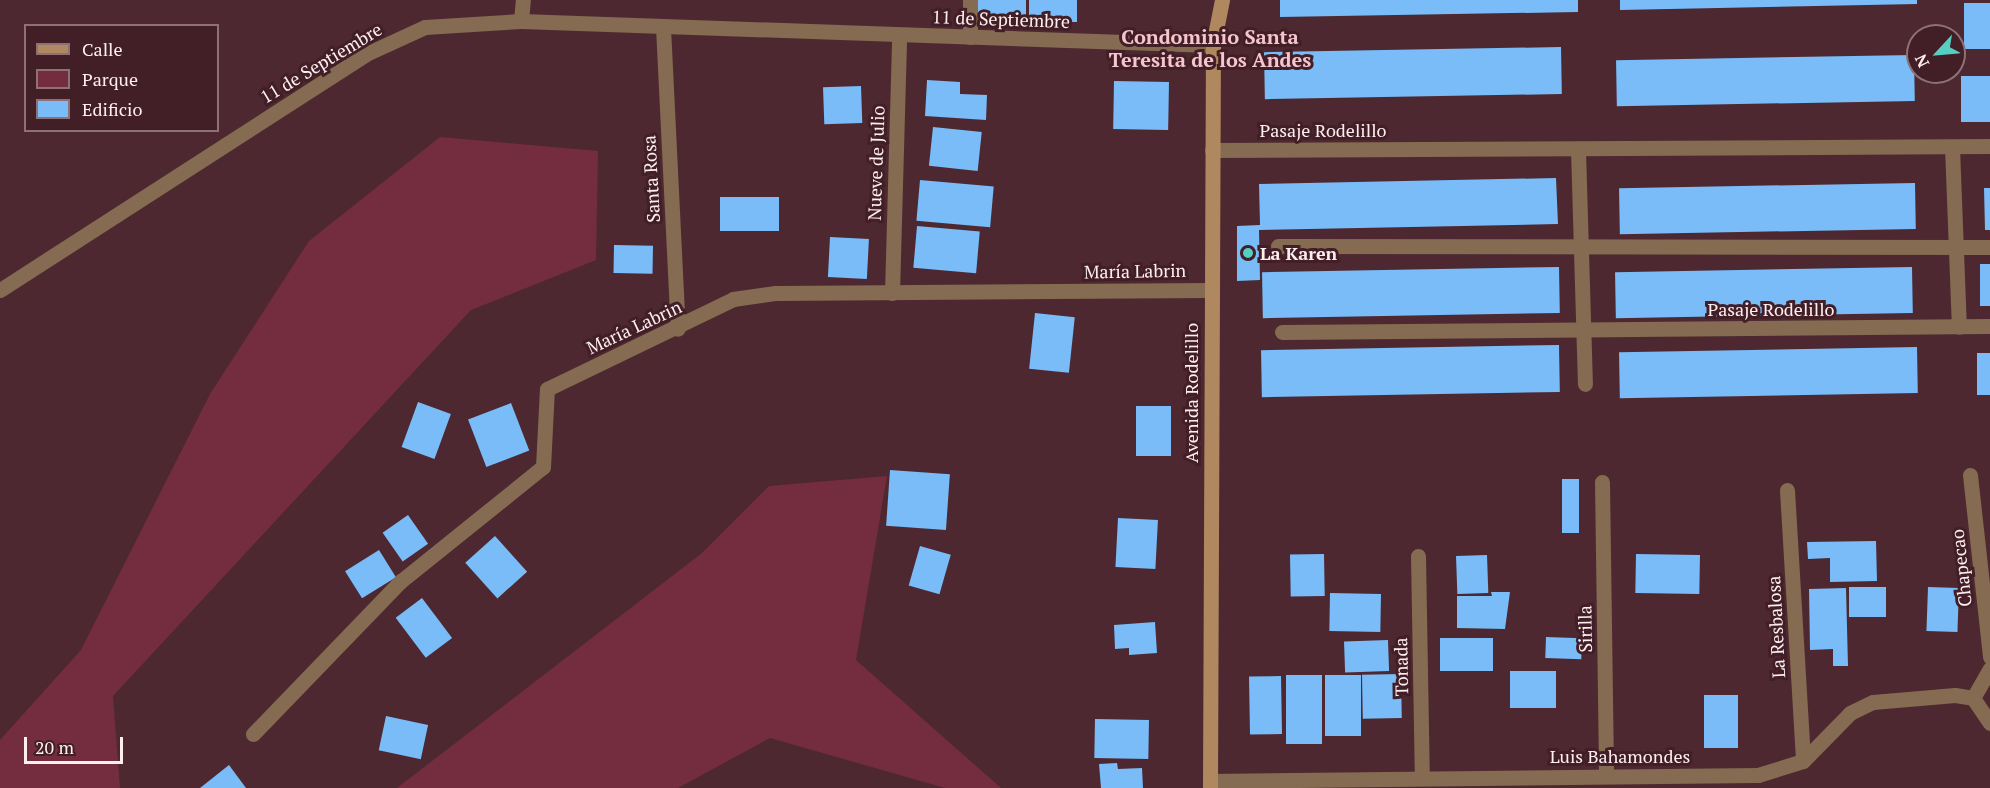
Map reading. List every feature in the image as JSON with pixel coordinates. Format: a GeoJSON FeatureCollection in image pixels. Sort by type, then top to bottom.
{"type":"FeatureCollection","features":[{"type":"Feature","properties":{"kind":"street"},"geometry":{"type":"LineString","coordinates":[[521,21],[523,0]]}},
{"type":"Feature","properties":{"kind":"street"},"geometry":{"type":"LineString","coordinates":[[970,0],[970,37]]}},
{"type":"Feature","properties":{"kind":"street","name":"Avenida Rodelillo"},"geometry":{"type":"LineString","coordinates":[[1210,785],[1210,290],[1213,45],[1222,0]]}},
{"type":"Feature","properties":{"kind":"street","name":"11 de Septiembre"},"geometry":{"type":"LineString","coordinates":[[0,290],[366,54],[425,27],[521,21],[1213,45]]}},
{"type":"Feature","properties":{"kind":"street","name":"Santa Rosa"},"geometry":{"type":"LineString","coordinates":[[663,27],[678,329]]}},
{"type":"Feature","properties":{"kind":"street","name":"Nueve de Julio"},"geometry":{"type":"LineString","coordinates":[[892,293],[899,34]]}},
{"type":"Feature","properties":{"kind":"street"},"geometry":{"type":"LineString","coordinates":[[1952,147],[1959,327]]}},
{"type":"Feature","properties":{"kind":"street","name":"Pasaje Rodelillo"},"geometry":{"type":"LineString","coordinates":[[1212,150],[1990,147]]}},
{"type":"Feature","properties":{"kind":"street"},"geometry":{"type":"LineString","coordinates":[[1578,150],[1585,384]]}},
{"type":"Feature","properties":{"kind":"street"},"geometry":{"type":"LineString","coordinates":[[1278,246],[1581,243],[1990,247]]}},
{"type":"Feature","properties":{"kind":"street","name":"María Labrin"},"geometry":{"type":"LineString","coordinates":[[253,734],[401,581],[543,467],[547,389],[678,329],[733,299],[775,293],[1210,290]]}},
{"type":"Feature","properties":{"kind":"street","name":"Pasaje Rodelillo"},"geometry":{"type":"LineString","coordinates":[[1281,332],[1990,326]]}},
{"type":"Feature","properties":{"kind":"street","name":"Chapecao"},"geometry":{"type":"LineString","coordinates":[[1970,475],[1990,657]]}},
{"type":"Feature","properties":{"kind":"street","name":"Sirilla"},"geometry":{"type":"LineString","coordinates":[[1602,482],[1606,776]]}},
{"type":"Feature","properties":{"kind":"street","name":"La Resbalosa"},"geometry":{"type":"LineString","coordinates":[[1787,490],[1803,761]]}},
{"type":"Feature","properties":{"kind":"street","name":"Tonada"},"geometry":{"type":"LineString","coordinates":[[1418,556],[1422,776]]}},
{"type":"Feature","properties":{"kind":"street"},"geometry":{"type":"LineString","coordinates":[[1990,669],[1973,698],[1990,723]]}},
{"type":"Feature","properties":{"kind":"street","name":"Luis Bahamondes"},"geometry":{"type":"LineString","coordinates":[[1210,785],[1351,783],[1422,776],[1541,782],[1606,776],[1648,782],[1758,775],[1803,761],[1850,713],[1873,702],[1916,694],[1973,698]]}},
{"type":"Feature","properties":{"kind":"green space"},"geometry":{"type":"Polygon","coordinates":[[[440,137],[598,151],[596,260],[471,310],[113,696],[120,788],[0,788],[0,740],[81,650],[210,394],[309,241],[440,137]]]}},
{"type":"Feature","properties":{"kind":"green space"},"geometry":{"type":"Polygon","coordinates":[[[887,476],[856,660],[1001,788],[945,788],[770,738],[678,788],[397,788],[702,553],[769,486],[887,476]]]}},
{"type":"Feature","properties":{"kind":"building"},"geometry":{"type":"Polygon","coordinates":[[[978,0],[1026,0],[1026,23],[978,23],[978,0]]]}},
{"type":"Feature","properties":{"kind":"building"},"geometry":{"type":"Polygon","coordinates":[[[1029,0],[1077,0],[1077,22],[1029,22],[1029,0]]]}},
{"type":"Feature","properties":{"kind":"building"},"geometry":{"type":"Polygon","coordinates":[[[1280,0],[1578,0],[1578,12],[1280,17],[1280,0]]]}},
{"type":"Feature","properties":{"kind":"building"},"geometry":{"type":"Polygon","coordinates":[[[1620,0],[1917,0],[1917,4],[1620,10],[1620,0]]]}},
{"type":"Feature","properties":{"kind":"building"},"geometry":{"type":"Polygon","coordinates":[[[1964,3],[1990,3],[1990,49],[1966,49],[1966,24],[1964,24],[1964,3]]]}},
{"type":"Feature","properties":{"kind":"building"},"geometry":{"type":"Polygon","coordinates":[[[1561,47],[1562,94],[1265,99],[1264,52],[1561,47]]]}},
{"type":"Feature","properties":{"kind":"building"},"geometry":{"type":"Polygon","coordinates":[[[1906,55],[1906,84],[1915,84],[1915,101],[1617,106],[1616,60],[1906,55]]]}},
{"type":"Feature","properties":{"kind":"building"},"geometry":{"type":"Polygon","coordinates":[[[1966,76],[1990,76],[1990,122],[1961,122],[1961,84],[1966,84],[1966,76]]]}},
{"type":"Feature","properties":{"kind":"building"},"geometry":{"type":"Polygon","coordinates":[[[927,80],[960,82],[960,94],[987,95],[986,120],[925,116],[927,80]]]}},
{"type":"Feature","properties":{"kind":"building"},"geometry":{"type":"Polygon","coordinates":[[[1114,81],[1169,82],[1168,130],[1113,129],[1114,81]]]}},
{"type":"Feature","properties":{"kind":"building"},"geometry":{"type":"Polygon","coordinates":[[[861,86],[862,123],[824,124],[823,87],[861,86]]]}},
{"type":"Feature","properties":{"kind":"building"},"geometry":{"type":"Polygon","coordinates":[[[933,127],[982,132],[978,171],[929,166],[933,127]]]}},
{"type":"Feature","properties":{"kind":"building"},"geometry":{"type":"Polygon","coordinates":[[[1556,178],[1558,224],[1259,230],[1260,280],[1237,281],[1237,226],[1260,225],[1259,184],[1556,178]]]}},
{"type":"Feature","properties":{"kind":"building"},"geometry":{"type":"Polygon","coordinates":[[[920,180],[994,186],[990,227],[916,221],[920,180]]]}},
{"type":"Feature","properties":{"kind":"building"},"geometry":{"type":"Polygon","coordinates":[[[1915,183],[1916,229],[1620,234],[1619,188],[1915,183]]]}},
{"type":"Feature","properties":{"kind":"building"},"geometry":{"type":"Polygon","coordinates":[[[1984,188],[1990,188],[1990,230],[1985,230],[1984,188]]]}},
{"type":"Feature","properties":{"kind":"building"},"geometry":{"type":"Polygon","coordinates":[[[720,197],[779,197],[779,231],[720,231],[720,197]]]}},
{"type":"Feature","properties":{"kind":"building"},"geometry":{"type":"Polygon","coordinates":[[[917,226],[980,231],[976,273],[913,268],[917,226]]]}},
{"type":"Feature","properties":{"kind":"building"},"geometry":{"type":"Polygon","coordinates":[[[830,237],[869,239],[867,279],[828,277],[830,237]]]}},
{"type":"Feature","properties":{"kind":"building"},"geometry":{"type":"Polygon","coordinates":[[[614,245],[653,246],[653,274],[614,273],[614,245]]]}},
{"type":"Feature","properties":{"kind":"building"},"geometry":{"type":"Polygon","coordinates":[[[1980,264],[1990,264],[1990,306],[1980,306],[1980,264]]]}},
{"type":"Feature","properties":{"kind":"building"},"geometry":{"type":"Polygon","coordinates":[[[1559,267],[1560,313],[1263,318],[1262,272],[1559,267]]]}},
{"type":"Feature","properties":{"kind":"building"},"geometry":{"type":"Polygon","coordinates":[[[1912,267],[1913,313],[1616,318],[1615,272],[1912,267]]]}},
{"type":"Feature","properties":{"kind":"building"},"geometry":{"type":"Polygon","coordinates":[[[1035,313],[1075,317],[1069,373],[1029,369],[1035,313]]]}},
{"type":"Feature","properties":{"kind":"building"},"geometry":{"type":"Polygon","coordinates":[[[1559,345],[1560,392],[1262,397],[1261,350],[1559,345]]]}},
{"type":"Feature","properties":{"kind":"building"},"geometry":{"type":"Polygon","coordinates":[[[1917,347],[1918,393],[1620,398],[1619,352],[1917,347]]]}},
{"type":"Feature","properties":{"kind":"building"},"geometry":{"type":"Polygon","coordinates":[[[1977,353],[1990,353],[1990,395],[1977,395],[1977,353]]]}},
{"type":"Feature","properties":{"kind":"building"},"geometry":{"type":"Polygon","coordinates":[[[418,402],[451,414],[434,459],[402,447],[418,402]]]}},
{"type":"Feature","properties":{"kind":"building"},"geometry":{"type":"Polygon","coordinates":[[[511,403],[529,451],[486,467],[468,419],[511,403]]]}},
{"type":"Feature","properties":{"kind":"building"},"geometry":{"type":"Polygon","coordinates":[[[1136,406],[1171,406],[1171,456],[1136,456],[1136,406]]]}},
{"type":"Feature","properties":{"kind":"building"},"geometry":{"type":"Polygon","coordinates":[[[890,470],[950,474],[946,530],[886,526],[890,470]]]}},
{"type":"Feature","properties":{"kind":"building"},"geometry":{"type":"Polygon","coordinates":[[[1562,479],[1579,479],[1579,533],[1562,533],[1562,479]]]}},
{"type":"Feature","properties":{"kind":"building"},"geometry":{"type":"Polygon","coordinates":[[[408,515],[428,544],[403,561],[383,533],[408,515]]]}},
{"type":"Feature","properties":{"kind":"building"},"geometry":{"type":"Polygon","coordinates":[[[1118,518],[1158,520],[1155,569],[1115,567],[1118,518]]]}},
{"type":"Feature","properties":{"kind":"building"},"geometry":{"type":"Polygon","coordinates":[[[495,536],[527,572],[497,598],[465,563],[495,536]]]}},
{"type":"Feature","properties":{"kind":"building"},"geometry":{"type":"Polygon","coordinates":[[[1876,541],[1877,581],[1830,582],[1830,558],[1808,559],[1807,542],[1876,541]]]}},
{"type":"Feature","properties":{"kind":"building"},"geometry":{"type":"Polygon","coordinates":[[[920,546],[951,555],[939,594],[909,585],[920,546]]]}},
{"type":"Feature","properties":{"kind":"building"},"geometry":{"type":"Polygon","coordinates":[[[379,550],[396,577],[362,598],[345,571],[379,550]]]}},
{"type":"Feature","properties":{"kind":"building"},"geometry":{"type":"Polygon","coordinates":[[[1324,554],[1325,596],[1291,597],[1290,555],[1324,554]]]}},
{"type":"Feature","properties":{"kind":"building"},"geometry":{"type":"Polygon","coordinates":[[[1636,554],[1700,555],[1699,594],[1635,593],[1636,554]]]}},
{"type":"Feature","properties":{"kind":"building"},"geometry":{"type":"Polygon","coordinates":[[[1487,555],[1488,593],[1457,594],[1456,556],[1487,555]]]}},
{"type":"Feature","properties":{"kind":"building"},"geometry":{"type":"Polygon","coordinates":[[[1849,587],[1886,587],[1886,617],[1849,617],[1849,587]]]}},
{"type":"Feature","properties":{"kind":"building"},"geometry":{"type":"Polygon","coordinates":[[[1928,587],[1959,588],[1957,632],[1926,631],[1928,587]]]}},
{"type":"Feature","properties":{"kind":"building"},"geometry":{"type":"Polygon","coordinates":[[[1846,588],[1848,666],[1833,666],[1833,649],[1810,650],[1809,589],[1846,588]]]}},
{"type":"Feature","properties":{"kind":"building"},"geometry":{"type":"Polygon","coordinates":[[[1491,592],[1510,592],[1505,629],[1457,628],[1457,596],[1492,596],[1491,592]]]}},
{"type":"Feature","properties":{"kind":"building"},"geometry":{"type":"Polygon","coordinates":[[[1330,593],[1381,594],[1380,632],[1329,631],[1330,593]]]}},
{"type":"Feature","properties":{"kind":"building"},"geometry":{"type":"Polygon","coordinates":[[[422,598],[452,638],[426,658],[396,618],[422,598]]]}},
{"type":"Feature","properties":{"kind":"building"},"geometry":{"type":"Polygon","coordinates":[[[1155,622],[1157,653],[1129,655],[1129,648],[1115,649],[1114,625],[1155,622]]]}},
{"type":"Feature","properties":{"kind":"building"},"geometry":{"type":"Polygon","coordinates":[[[1546,637],[1582,638],[1581,659],[1545,658],[1546,637]]]}},
{"type":"Feature","properties":{"kind":"building"},"geometry":{"type":"Polygon","coordinates":[[[1440,638],[1493,638],[1493,671],[1440,671],[1440,638]]]}},
{"type":"Feature","properties":{"kind":"building"},"geometry":{"type":"Polygon","coordinates":[[[1388,640],[1389,671],[1345,673],[1344,642],[1388,640]]]}},
{"type":"Feature","properties":{"kind":"building"},"geometry":{"type":"Polygon","coordinates":[[[1510,671],[1556,671],[1556,708],[1510,708],[1510,671]]]}},
{"type":"Feature","properties":{"kind":"building"},"geometry":{"type":"Polygon","coordinates":[[[1401,674],[1402,718],[1363,719],[1362,675],[1401,674]]]}},
{"type":"Feature","properties":{"kind":"building"},"geometry":{"type":"Polygon","coordinates":[[[1286,675],[1322,675],[1322,744],[1286,744],[1286,675]]]}},
{"type":"Feature","properties":{"kind":"building"},"geometry":{"type":"Polygon","coordinates":[[[1325,675],[1361,675],[1361,736],[1325,736],[1325,675]]]}},
{"type":"Feature","properties":{"kind":"building"},"geometry":{"type":"Polygon","coordinates":[[[1281,676],[1282,734],[1250,735],[1249,677],[1281,676]]]}},
{"type":"Feature","properties":{"kind":"building"},"geometry":{"type":"Polygon","coordinates":[[[1704,695],[1738,695],[1738,748],[1704,748],[1704,695]]]}},
{"type":"Feature","properties":{"kind":"building"},"geometry":{"type":"Polygon","coordinates":[[[386,716],[428,725],[421,759],[379,750],[386,716]]]}},
{"type":"Feature","properties":{"kind":"building"},"geometry":{"type":"Polygon","coordinates":[[[1095,719],[1149,720],[1148,759],[1094,758],[1095,719]]]}},
{"type":"Feature","properties":{"kind":"building"},"geometry":{"type":"Polygon","coordinates":[[[1117,763],[1118,769],[1142,768],[1143,788],[1101,788],[1099,764],[1117,763]]]}},
{"type":"Feature","properties":{"kind":"building"},"geometry":{"type":"Polygon","coordinates":[[[229,765],[246,788],[200,788],[229,765]]]}},
{"type":"Feature","properties":{"kind":"place","name":"La Karen"},"geometry":{"type":"Point","coordinates":[1248,253]}},
{"type":"Feature","properties":{"kind":"district","name":"Condominio Santa Teresita de los Andes"},"geometry":{"type":"Point","coordinates":[1210,48]}}]}
